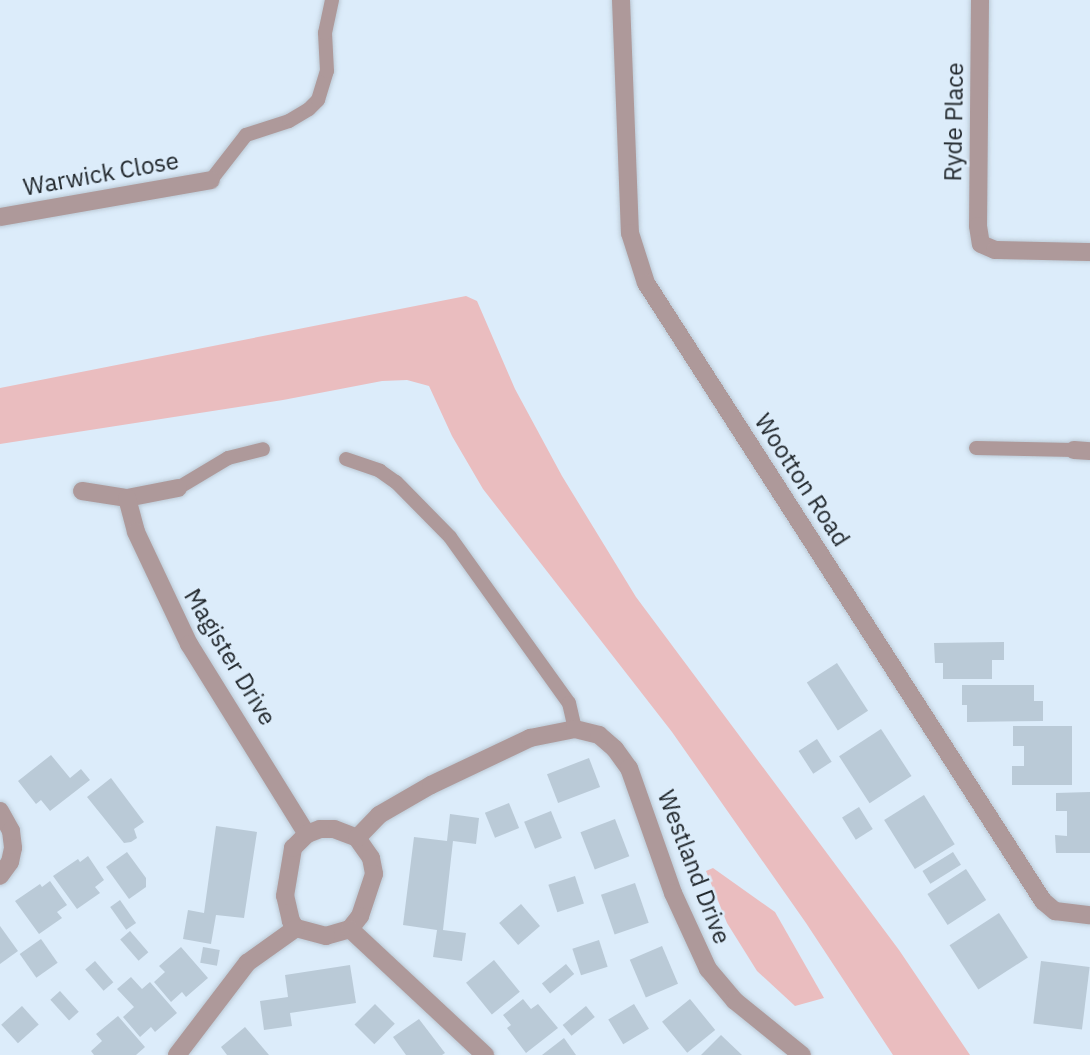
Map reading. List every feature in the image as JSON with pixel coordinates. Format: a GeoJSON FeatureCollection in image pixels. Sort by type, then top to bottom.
{"type":"FeatureCollection","features":[{"type":"Feature","properties":{"kind":"street","name":"Wootton Road"},"geometry":{"type":"LineString","coordinates":[[621,0],[629,233],[646,283],[1044,901],[1055,911],[1090,915]]}},
{"type":"Feature","properties":{"kind":"street","name":"Ryde Place"},"geometry":{"type":"LineString","coordinates":[[980,0],[978,226],[981,244],[995,250],[1090,252]]}},
{"type":"Feature","properties":{"kind":"street","name":"Warwick Close"},"geometry":{"type":"LineString","coordinates":[[0,217],[211,180]]}},
{"type":"Feature","properties":{"kind":"street"},"geometry":{"type":"LineString","coordinates":[[82,491],[127,498],[178,488]]}},
{"type":"Feature","properties":{"kind":"street","name":"Magister Drive"},"geometry":{"type":"LineString","coordinates":[[127,498],[136,532],[189,644],[307,834]]}},
{"type":"Feature","properties":{"kind":"street"},"geometry":{"type":"LineString","coordinates":[[358,838],[379,815],[432,785],[530,738],[575,729]]}},
{"type":"Feature","properties":{"kind":"street","name":"Westland Drive"},"geometry":{"type":"LineString","coordinates":[[575,729],[599,735],[615,749],[629,768],[673,893],[708,969],[735,1001],[802,1055]]}},
{"type":"Feature","properties":{"kind":"street"},"geometry":{"type":"LineString","coordinates":[[0,811],[11,831],[13,848],[10,862],[0,876]]}},
{"type":"Feature","properties":{"kind":"street"},"geometry":{"type":"LineString","coordinates":[[334,829],[358,838],[371,858],[374,874],[366,904],[350,929],[326,936],[296,928],[287,910],[286,876],[293,848],[307,834],[334,829]]}},
{"type":"Feature","properties":{"kind":"street"},"geometry":{"type":"LineString","coordinates":[[181,1054],[247,963],[296,928]]}},
{"type":"Feature","properties":{"kind":"street"},"geometry":{"type":"LineString","coordinates":[[350,929],[485,1055]]}},
{"type":"Feature","properties":{"kind":"lane"},"geometry":{"type":"LineString","coordinates":[[211,180],[246,135],[289,121],[309,109],[317,100],[327,71],[325,33],[332,0]]}},
{"type":"Feature","properties":{"kind":"lane"},"geometry":{"type":"LineString","coordinates":[[976,448],[1082,451]]}},
{"type":"Feature","properties":{"kind":"lane"},"geometry":{"type":"LineString","coordinates":[[178,488],[228,458],[263,449]]}},
{"type":"Feature","properties":{"kind":"lane"},"geometry":{"type":"LineString","coordinates":[[346,459],[380,471],[396,482],[450,537],[569,703],[575,729]]}},
{"type":"Feature","properties":{"kind":"shaded area"},"geometry":{"type":"Polygon","coordinates":[[[466,296],[477,301],[515,389],[562,476],[636,597],[899,950],[970,1055],[893,1055],[806,923],[672,732],[483,489],[452,436],[429,386],[407,380],[382,381],[283,400],[0,444],[0,388],[466,296]]]}},
{"type":"Feature","properties":{"kind":"shaded area"},"geometry":{"type":"Polygon","coordinates":[[[713,868],[775,912],[824,998],[795,1006],[757,971],[727,923],[706,871],[713,868]]]}},
{"type":"Feature","properties":{"kind":"building"},"geometry":{"type":"Polygon","coordinates":[[[1004,642],[1004,660],[992,660],[992,679],[943,679],[943,663],[935,663],[934,643],[1004,642]]]}},
{"type":"Feature","properties":{"kind":"building"},"geometry":{"type":"Polygon","coordinates":[[[837,663],[868,711],[838,730],[807,683],[837,663]]]}},
{"type":"Feature","properties":{"kind":"building"},"geometry":{"type":"Polygon","coordinates":[[[962,685],[1034,685],[1034,701],[1043,701],[1043,721],[967,722],[967,705],[962,705],[962,685]]]}},
{"type":"Feature","properties":{"kind":"building"},"geometry":{"type":"Polygon","coordinates":[[[1013,726],[1072,726],[1072,785],[1012,785],[1012,766],[1024,766],[1024,746],[1013,746],[1013,726]]]}},
{"type":"Feature","properties":{"kind":"building"},"geometry":{"type":"Polygon","coordinates":[[[881,729],[911,776],[870,803],[839,756],[881,729]]]}},
{"type":"Feature","properties":{"kind":"building"},"geometry":{"type":"Polygon","coordinates":[[[817,739],[832,762],[813,774],[799,751],[817,739]]]}},
{"type":"Feature","properties":{"kind":"building"},"geometry":{"type":"Polygon","coordinates":[[[51,755],[70,778],[81,769],[90,780],[50,811],[41,800],[36,804],[18,781],[51,755]]]}},
{"type":"Feature","properties":{"kind":"building"},"geometry":{"type":"Polygon","coordinates":[[[589,758],[600,787],[558,803],[547,774],[589,758]]]}},
{"type":"Feature","properties":{"kind":"building"},"geometry":{"type":"Polygon","coordinates":[[[111,778],[144,822],[134,829],[137,838],[131,842],[124,843],[87,797],[111,778]]]}},
{"type":"Feature","properties":{"kind":"building"},"geometry":{"type":"Polygon","coordinates":[[[1090,792],[1090,853],[1056,853],[1055,835],[1067,836],[1067,811],[1056,811],[1056,793],[1090,792]]]}},
{"type":"Feature","properties":{"kind":"building"},"geometry":{"type":"Polygon","coordinates":[[[924,795],[955,844],[915,869],[884,820],[924,795]]]}},
{"type":"Feature","properties":{"kind":"building"},"geometry":{"type":"Polygon","coordinates":[[[509,803],[519,828],[495,838],[485,813],[509,803]]]}},
{"type":"Feature","properties":{"kind":"building"},"geometry":{"type":"Polygon","coordinates":[[[859,807],[873,829],[856,840],[842,818],[859,807]]]}},
{"type":"Feature","properties":{"kind":"building"},"geometry":{"type":"Polygon","coordinates":[[[551,811],[562,838],[535,849],[524,822],[551,811]]]}},
{"type":"Feature","properties":{"kind":"building"},"geometry":{"type":"Polygon","coordinates":[[[450,814],[479,818],[476,844],[453,841],[443,930],[466,933],[462,961],[433,957],[437,930],[403,925],[414,837],[447,841],[450,814]]]}},
{"type":"Feature","properties":{"kind":"building"},"geometry":{"type":"Polygon","coordinates":[[[615,819],[629,856],[595,870],[580,832],[615,819]]]}},
{"type":"Feature","properties":{"kind":"building"},"geometry":{"type":"Polygon","coordinates":[[[216,826],[257,832],[244,918],[216,915],[211,944],[183,939],[188,910],[204,913],[216,826]]]}},
{"type":"Feature","properties":{"kind":"building"},"geometry":{"type":"Polygon","coordinates":[[[127,852],[146,878],[146,887],[129,899],[106,867],[127,852]]]}},
{"type":"Feature","properties":{"kind":"building"},"geometry":{"type":"Polygon","coordinates":[[[953,852],[961,865],[930,884],[922,871],[953,852]]]}},
{"type":"Feature","properties":{"kind":"building"},"geometry":{"type":"Polygon","coordinates":[[[88,856],[104,880],[95,887],[100,893],[77,909],[53,876],[78,859],[80,862],[88,856]]]}},
{"type":"Feature","properties":{"kind":"building"},"geometry":{"type":"Polygon","coordinates":[[[966,869],[986,900],[948,925],[927,894],[966,869]]]}},
{"type":"Feature","properties":{"kind":"building"},"geometry":{"type":"Polygon","coordinates":[[[575,876],[584,904],[557,912],[548,885],[575,876]]]}},
{"type":"Feature","properties":{"kind":"building"},"geometry":{"type":"Polygon","coordinates":[[[50,881],[67,905],[57,912],[62,918],[39,934],[15,901],[40,884],[42,887],[50,881]]]}},
{"type":"Feature","properties":{"kind":"building"},"geometry":{"type":"Polygon","coordinates":[[[635,883],[649,923],[615,934],[601,895],[635,883]]]}},
{"type":"Feature","properties":{"kind":"building"},"geometry":{"type":"Polygon","coordinates":[[[120,900],[136,923],[126,930],[110,907],[120,900]]]}},
{"type":"Feature","properties":{"kind":"building"},"geometry":{"type":"Polygon","coordinates":[[[521,904],[540,926],[518,945],[499,923],[521,904]]]}},
{"type":"Feature","properties":{"kind":"building"},"geometry":{"type":"Polygon","coordinates":[[[999,913],[1028,957],[978,990],[950,945],[999,913]]]}},
{"type":"Feature","properties":{"kind":"building"},"geometry":{"type":"Polygon","coordinates":[[[0,926],[18,951],[0,964],[0,926]]]}},
{"type":"Feature","properties":{"kind":"building"},"geometry":{"type":"Polygon","coordinates":[[[130,931],[148,952],[139,961],[120,940],[130,931]]]}},
{"type":"Feature","properties":{"kind":"building"},"geometry":{"type":"Polygon","coordinates":[[[41,939],[58,963],[36,978],[20,954],[41,939]]]}},
{"type":"Feature","properties":{"kind":"building"},"geometry":{"type":"Polygon","coordinates":[[[599,940],[608,967],[581,975],[572,949],[599,940]]]}},
{"type":"Feature","properties":{"kind":"building"},"geometry":{"type":"Polygon","coordinates":[[[662,946],[678,984],[646,997],[630,960],[662,946]]]}},
{"type":"Feature","properties":{"kind":"building"},"geometry":{"type":"Polygon","coordinates":[[[181,947],[208,978],[186,997],[182,992],[171,1002],[154,982],[165,972],[159,966],[181,947]]]}},
{"type":"Feature","properties":{"kind":"building"},"geometry":{"type":"Polygon","coordinates":[[[203,947],[220,950],[217,966],[200,963],[203,947]]]}},
{"type":"Feature","properties":{"kind":"building"},"geometry":{"type":"Polygon","coordinates":[[[494,960],[520,992],[492,1015],[466,983],[494,960]]]}},
{"type":"Feature","properties":{"kind":"building"},"geometry":{"type":"Polygon","coordinates":[[[95,961],[113,982],[104,991],[85,970],[95,961]]]}},
{"type":"Feature","properties":{"kind":"building"},"geometry":{"type":"Polygon","coordinates":[[[1041,961],[1090,967],[1082,1030],[1033,1024],[1041,961]]]}},
{"type":"Feature","properties":{"kind":"building"},"geometry":{"type":"Polygon","coordinates":[[[566,964],[574,974],[550,994],[542,984],[566,964]]]}},
{"type":"Feature","properties":{"kind":"building"},"geometry":{"type":"Polygon","coordinates":[[[350,965],[356,1003],[290,1013],[292,1026],[264,1030],[260,1001],[288,997],[285,975],[350,965]]]}},
{"type":"Feature","properties":{"kind":"building"},"geometry":{"type":"Polygon","coordinates":[[[131,977],[142,989],[150,982],[177,1013],[155,1032],[151,1027],[140,1037],[123,1017],[134,1007],[117,989],[131,977]]]}},
{"type":"Feature","properties":{"kind":"building"},"geometry":{"type":"Polygon","coordinates":[[[60,991],[79,1012],[69,1021],[50,1000],[60,991]]]}},
{"type":"Feature","properties":{"kind":"building"},"geometry":{"type":"Polygon","coordinates":[[[523,999],[531,1009],[538,1004],[558,1028],[526,1053],[507,1028],[511,1025],[503,1015],[523,999]]]}},
{"type":"Feature","properties":{"kind":"building"},"geometry":{"type":"Polygon","coordinates":[[[690,999],[715,1030],[687,1053],[662,1022],[690,999]]]}},
{"type":"Feature","properties":{"kind":"building"},"geometry":{"type":"Polygon","coordinates":[[[375,1004],[395,1024],[374,1044],[354,1025],[375,1004]]]}},
{"type":"Feature","properties":{"kind":"building"},"geometry":{"type":"Polygon","coordinates":[[[634,1004],[649,1029],[623,1044],[608,1019],[634,1004]]]}},
{"type":"Feature","properties":{"kind":"building"},"geometry":{"type":"Polygon","coordinates":[[[22,1006],[39,1025],[18,1043],[1,1025],[22,1006]]]}},
{"type":"Feature","properties":{"kind":"building"},"geometry":{"type":"Polygon","coordinates":[[[586,1006],[595,1017],[571,1036],[563,1025],[586,1006]]]}},
{"type":"Feature","properties":{"kind":"building"},"geometry":{"type":"Polygon","coordinates":[[[118,1016],[145,1047],[136,1055],[94,1055],[91,1051],[102,1041],[96,1034],[118,1016]]]}},
{"type":"Feature","properties":{"kind":"building"},"geometry":{"type":"Polygon","coordinates":[[[419,1019],[445,1053],[406,1055],[393,1037],[419,1019]]]}},
{"type":"Feature","properties":{"kind":"building"},"geometry":{"type":"Polygon","coordinates":[[[245,1027],[269,1055],[227,1055],[221,1047],[245,1027]]]}},
{"type":"Feature","properties":{"kind":"building"},"geometry":{"type":"Polygon","coordinates":[[[721,1035],[742,1055],[701,1055],[721,1035]]]}},
{"type":"Feature","properties":{"kind":"building"},"geometry":{"type":"Polygon","coordinates":[[[564,1038],[576,1055],[542,1055],[564,1038]]]}}]}
